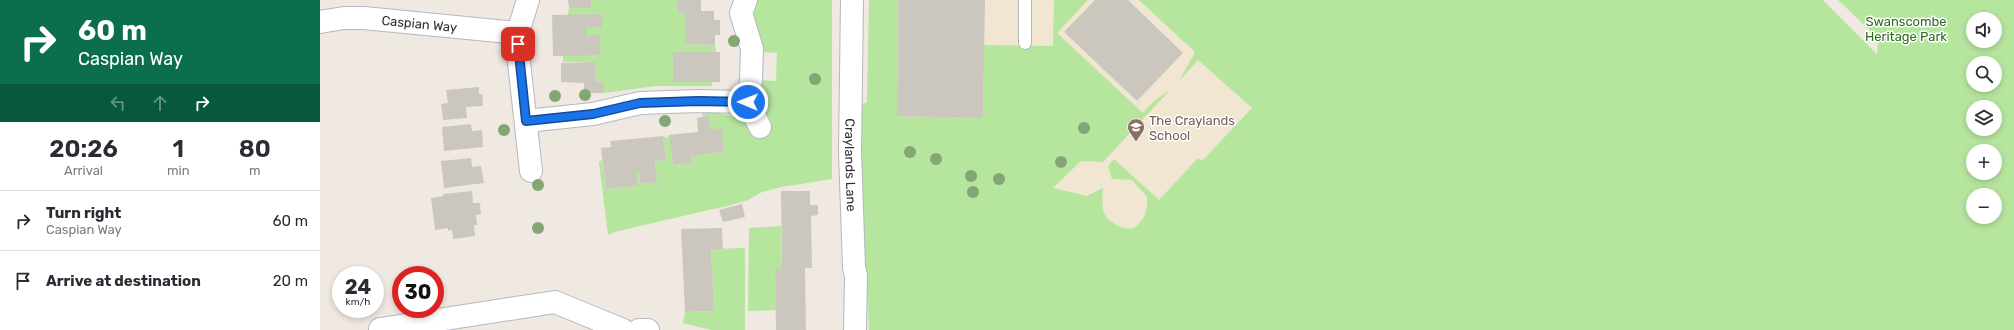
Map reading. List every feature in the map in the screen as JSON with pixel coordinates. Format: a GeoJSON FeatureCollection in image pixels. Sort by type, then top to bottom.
{"type":"FeatureCollection","features":[{"type":"Feature","properties":{"kind":"street"},"geometry":{"type":"LineString","coordinates":[[528,0],[518,33],[519,72],[531,172]]}},
{"type":"Feature","properties":{"kind":"street"},"geometry":{"type":"LineString","coordinates":[[746,0],[741,13],[752,49],[751,79],[748,102],[750,109],[760,127]]}},
{"type":"Feature","properties":{"kind":"street","name":"Craylands Lane"},"geometry":{"type":"LineString","coordinates":[[852,0],[850,175],[854,267],[856,276],[855,330]]}},
{"type":"Feature","properties":{"kind":"street","name":"Caspian Way"},"geometry":{"type":"LineString","coordinates":[[320,22],[344,18],[364,18],[518,33]]}},
{"type":"Feature","properties":{"kind":"street"},"geometry":{"type":"LineString","coordinates":[[526,121],[593,114],[640,103],[698,101],[748,102]]}},
{"type":"Feature","properties":{"kind":"street"},"geometry":{"type":"LineString","coordinates":[[380,329],[555,302],[623,330]]}},
{"type":"Feature","properties":{"kind":"street"},"geometry":{"type":"LineString","coordinates":[[639,330],[648,330]]}},
{"type":"Feature","properties":{"kind":"lane"},"geometry":{"type":"LineString","coordinates":[[1025,0],[1025,43]]}},
{"type":"Feature","properties":{"kind":"shaded area","name":"The Craylands School"},"geometry":{"type":"Polygon","coordinates":[[[887,0],[1353,0],[1106,264],[1087,196],[1053,188],[886,122],[887,0]]]}},
{"type":"Feature","properties":{"kind":"green space"},"geometry":{"type":"Polygon","coordinates":[[[592,0],[678,0],[678,12],[686,13],[686,44],[715,45],[716,52],[712,86],[656,86],[604,93],[595,82],[595,62],[563,62],[563,56],[600,35],[586,35],[586,27],[602,27],[602,14],[568,15],[569,8],[591,8],[592,0]]]}},
{"type":"Feature","properties":{"kind":"green space"},"geometry":{"type":"Polygon","coordinates":[[[752,0],[832,0],[832,179],[782,187],[762,192],[748,200],[731,205],[614,232],[608,235],[599,163],[602,159],[606,189],[638,186],[636,172],[639,172],[640,184],[657,182],[655,161],[666,160],[663,136],[667,138],[669,135],[673,165],[692,163],[691,156],[724,152],[722,129],[711,130],[709,117],[703,117],[701,106],[745,120],[759,112],[759,80],[776,81],[777,53],[761,52],[748,20],[752,0]]]}},
{"type":"Feature","properties":{"kind":"green space","name":"Swanscombe Heritage Park"},"geometry":{"type":"Polygon","coordinates":[[[869,0],[898,0],[897,116],[983,118],[984,45],[1053,46],[1054,0],[1088,0],[1057,33],[1143,113],[1154,101],[1170,90],[1103,162],[1081,161],[1053,188],[1087,196],[1103,188],[1102,198],[1104,213],[1113,223],[1128,229],[1135,227],[1142,221],[1147,210],[1147,197],[1132,180],[1112,179],[1108,166],[1114,159],[1159,200],[1198,158],[1202,161],[1252,108],[1198,60],[1179,81],[1195,52],[1139,0],[1823,0],[1877,54],[1878,38],[1838,0],[2014,0],[2014,330],[869,330],[861,173],[862,104],[867,102],[869,0]]]}},
{"type":"Feature","properties":{"kind":"green space"},"geometry":{"type":"Polygon","coordinates":[[[781,226],[782,269],[775,269],[776,310],[748,311],[749,228],[781,226]]]}},
{"type":"Feature","properties":{"kind":"green space"},"geometry":{"type":"Polygon","coordinates":[[[745,248],[745,330],[711,330],[683,323],[685,312],[714,311],[711,249],[745,248]]]}},
{"type":"Feature","properties":{"kind":"building"},"geometry":{"type":"Polygon","coordinates":[[[568,0],[592,0],[591,8],[569,8],[568,0]]]}},
{"type":"Feature","properties":{"kind":"building"},"geometry":{"type":"Polygon","coordinates":[[[678,0],[701,0],[701,11],[714,11],[714,20],[720,20],[720,35],[715,35],[715,45],[685,44],[686,13],[678,13],[678,0]]]}},
{"type":"Feature","properties":{"kind":"building"},"geometry":{"type":"Polygon","coordinates":[[[898,0],[985,0],[983,118],[897,116],[898,0]]]}},
{"type":"Feature","properties":{"kind":"building"},"geometry":{"type":"Polygon","coordinates":[[[1095,0],[1128,0],[1183,53],[1137,101],[1064,32],[1095,0]]]}},
{"type":"Feature","properties":{"kind":"building"},"geometry":{"type":"Polygon","coordinates":[[[602,14],[602,27],[586,27],[586,35],[600,35],[600,55],[553,56],[552,15],[602,14]]]}},
{"type":"Feature","properties":{"kind":"building"},"geometry":{"type":"Polygon","coordinates":[[[673,52],[720,52],[720,82],[673,82],[673,52]]]}},
{"type":"Feature","properties":{"kind":"building"},"geometry":{"type":"Polygon","coordinates":[[[595,62],[595,82],[604,82],[604,93],[584,93],[584,83],[561,82],[561,63],[595,62]]]}},
{"type":"Feature","properties":{"kind":"building"},"geometry":{"type":"Polygon","coordinates":[[[479,87],[479,94],[482,94],[483,106],[466,107],[467,118],[443,120],[441,104],[448,103],[446,90],[479,87]]]}},
{"type":"Feature","properties":{"kind":"building"},"geometry":{"type":"Polygon","coordinates":[[[709,116],[711,130],[722,128],[724,152],[691,156],[692,163],[673,165],[669,135],[698,132],[697,118],[709,116]]]}},
{"type":"Feature","properties":{"kind":"building"},"geometry":{"type":"Polygon","coordinates":[[[471,124],[472,131],[482,130],[483,147],[444,151],[442,127],[471,124]]]}},
{"type":"Feature","properties":{"kind":"building"},"geometry":{"type":"Polygon","coordinates":[[[663,136],[666,160],[655,161],[657,182],[640,184],[639,172],[636,172],[638,186],[606,189],[601,148],[611,147],[610,141],[663,136]]]}},
{"type":"Feature","properties":{"kind":"building"},"geometry":{"type":"Polygon","coordinates":[[[471,158],[472,167],[481,166],[484,183],[444,188],[441,161],[471,158]]]}},
{"type":"Feature","properties":{"kind":"building"},"geometry":{"type":"Polygon","coordinates":[[[472,191],[473,203],[480,203],[481,214],[476,215],[477,225],[474,225],[475,236],[453,239],[452,230],[448,231],[448,228],[435,230],[431,198],[444,196],[443,194],[472,191]]]}},
{"type":"Feature","properties":{"kind":"building"},"geometry":{"type":"Polygon","coordinates":[[[781,191],[810,191],[810,205],[818,205],[818,215],[811,216],[812,268],[805,268],[806,330],[776,330],[775,269],[782,269],[781,191]]]}},
{"type":"Feature","properties":{"kind":"building"},"geometry":{"type":"Polygon","coordinates":[[[742,204],[745,217],[723,222],[719,210],[742,204]]]}},
{"type":"Feature","properties":{"kind":"building"},"geometry":{"type":"Polygon","coordinates":[[[722,228],[723,249],[711,249],[714,311],[685,312],[681,229],[722,228]]]}},
{"type":"Feature","properties":{"kind":"place","name":"The Craylands School"},"geometry":{"type":"Point","coordinates":[1136,142]}},
{"type":"Feature","properties":{"kind":"route"},"geometry":{"type":"LineString","coordinates":[[518,44],[519,72],[526,121],[593,114],[640,103],[712,100],[748,102]]}}]}
